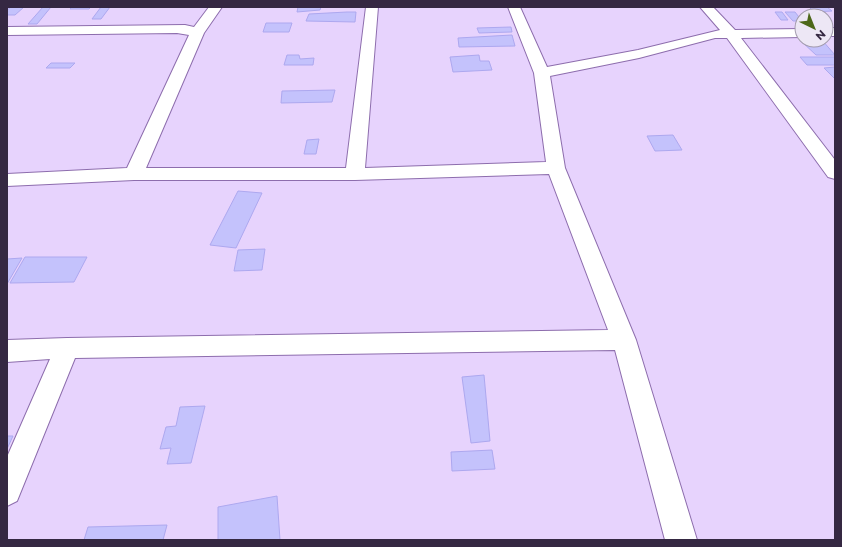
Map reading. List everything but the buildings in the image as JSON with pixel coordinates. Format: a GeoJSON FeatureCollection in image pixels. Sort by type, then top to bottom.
{"type":"FeatureCollection","features":[{"type":"Feature","properties":{"kind":"street"},"geometry":{"type":"LineString","coordinates":[[134,174],[197,33],[216,7]]}},
{"type":"Feature","properties":{"kind":"street"},"geometry":{"type":"LineString","coordinates":[[354,174],[372,7]]}},
{"type":"Feature","properties":{"kind":"street"},"geometry":{"type":"LineString","coordinates":[[514,7],[542,73],[556,168],[624,340],[681,540]]}},
{"type":"Feature","properties":{"kind":"street"},"geometry":{"type":"LineString","coordinates":[[706,7],[731,34],[835,173]]}},
{"type":"Feature","properties":{"kind":"street"},"geometry":{"type":"LineString","coordinates":[[7,31],[185,29],[197,33]]}},
{"type":"Feature","properties":{"kind":"street"},"geometry":{"type":"LineString","coordinates":[[542,73],[639,54],[704,36],[794,32]]}},
{"type":"Feature","properties":{"kind":"street"},"geometry":{"type":"LineString","coordinates":[[7,180],[134,174],[354,174],[556,168]]}},
{"type":"Feature","properties":{"kind":"street"},"geometry":{"type":"LineString","coordinates":[[7,350],[624,340]]}},
{"type":"Feature","properties":{"kind":"street"},"geometry":{"type":"LineString","coordinates":[[7,491],[67,348]]}}]}
